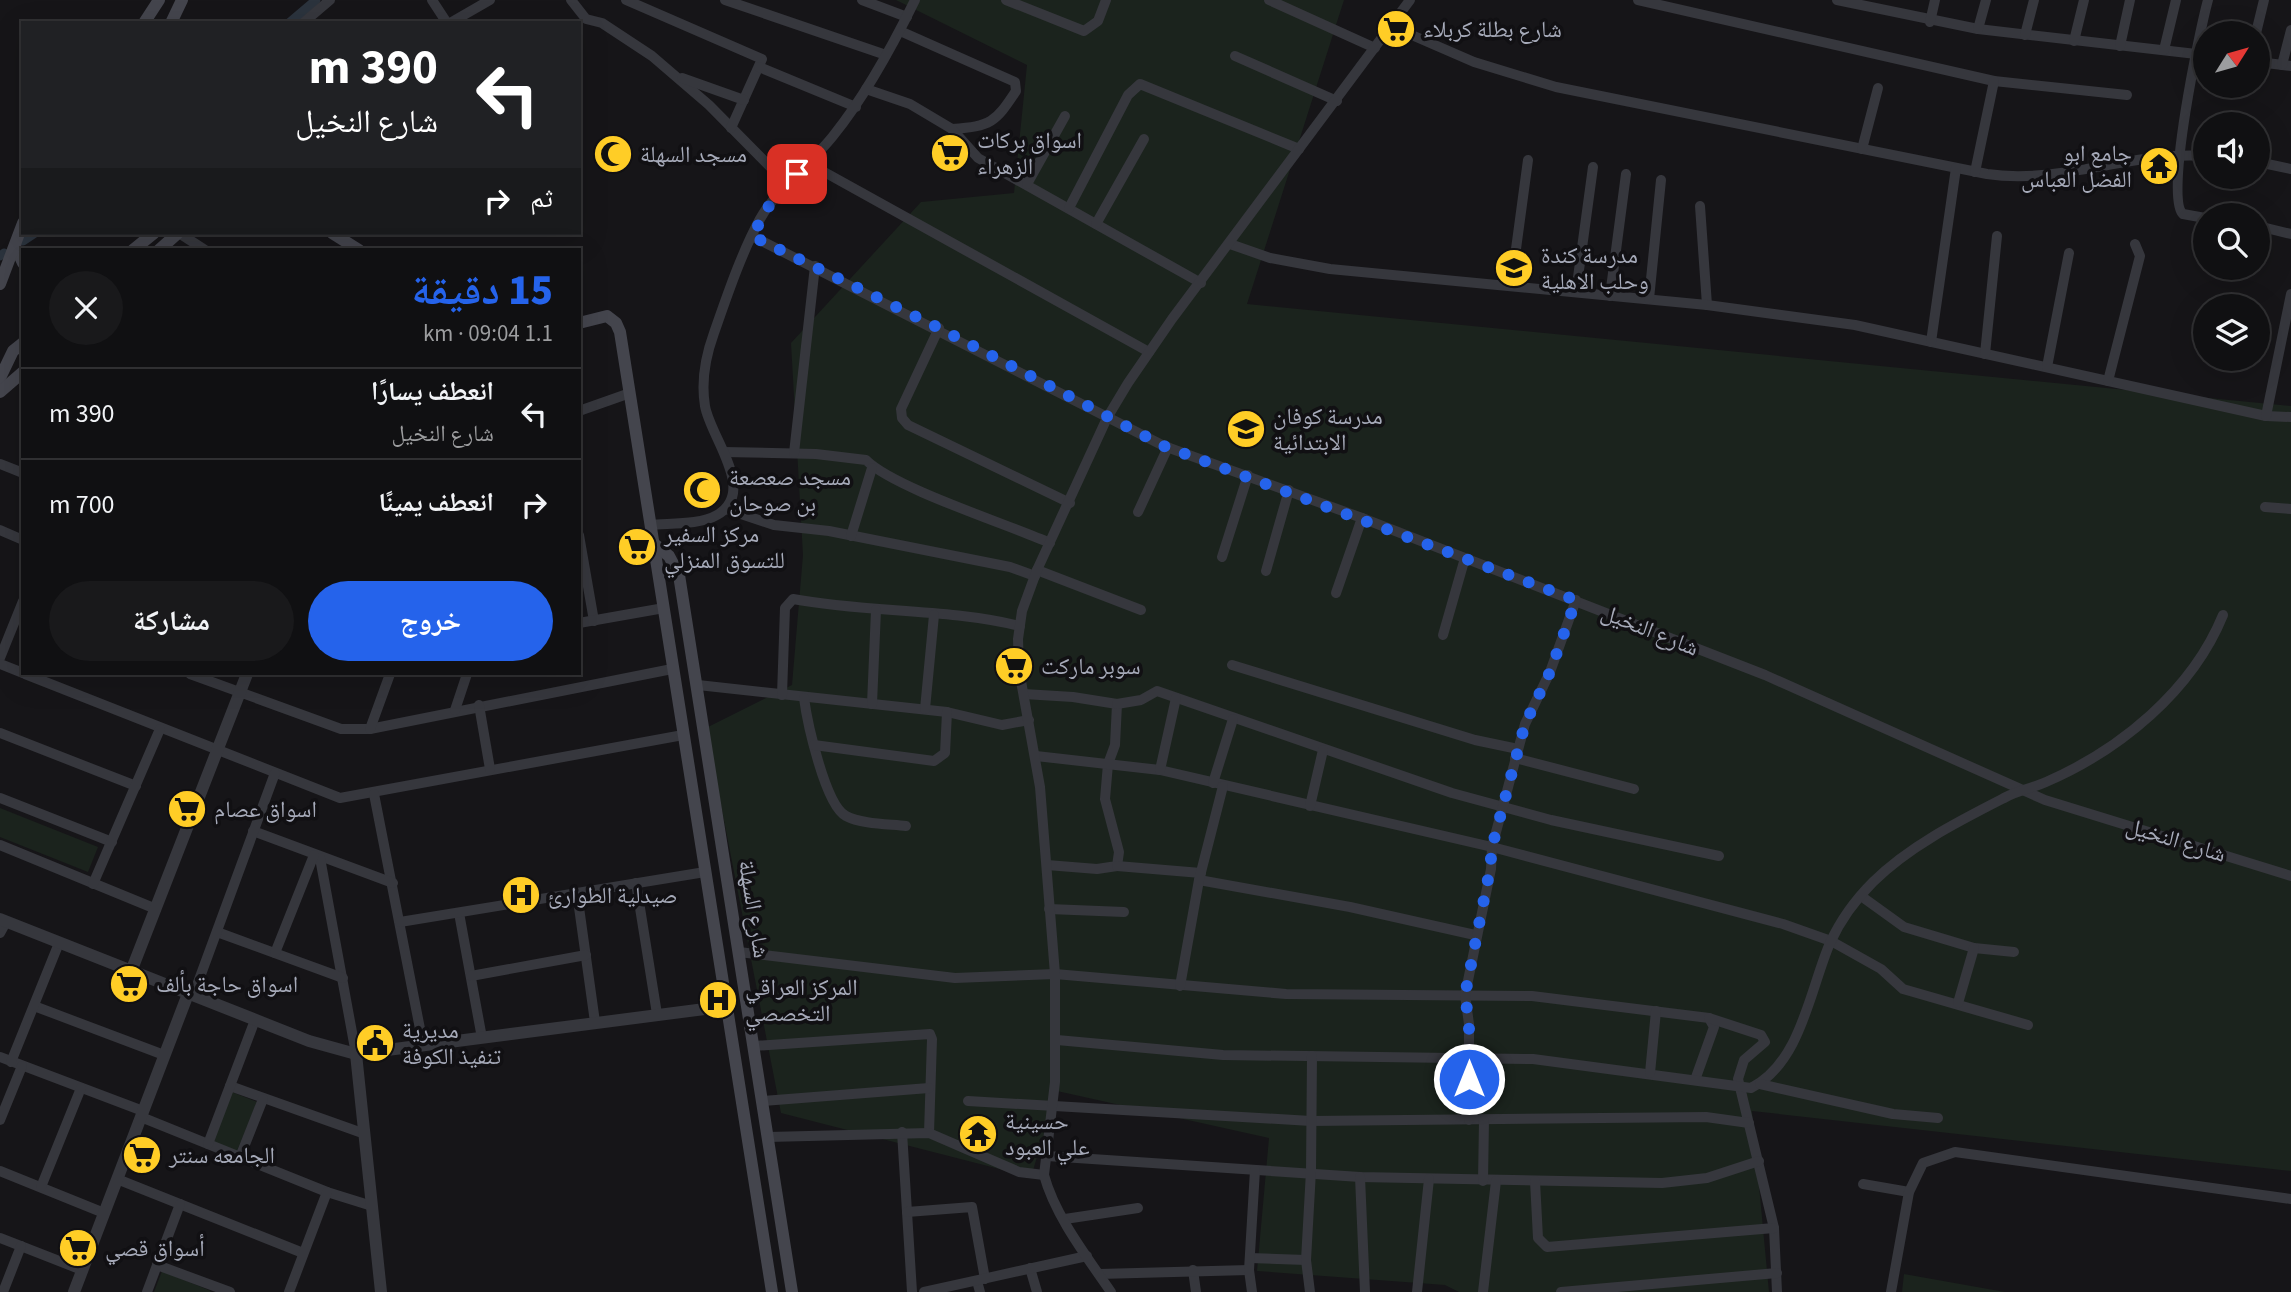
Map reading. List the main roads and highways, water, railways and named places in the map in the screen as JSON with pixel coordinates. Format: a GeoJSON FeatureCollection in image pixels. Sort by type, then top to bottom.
{"type":"FeatureCollection","features":[{"type":"Feature","properties":{"kind":"main road"},"geometry":{"type":"LineString","coordinates":[[145,21],[159,0]]}},
{"type":"Feature","properties":{"kind":"main road"},"geometry":{"type":"LineString","coordinates":[[172,21],[182,0]]}},
{"type":"Feature","properties":{"kind":"main road"},"geometry":{"type":"LineString","coordinates":[[0,284],[21,229]]}},
{"type":"Feature","properties":{"kind":"main road"},"geometry":{"type":"LineString","coordinates":[[135,248],[152,235]]}},
{"type":"Feature","properties":{"kind":"main road"},"geometry":{"type":"LineString","coordinates":[[161,248],[177,235]]}},
{"type":"Feature","properties":{"kind":"main road"},"geometry":{"type":"LineString","coordinates":[[335,235],[356,248]]}},
{"type":"Feature","properties":{"kind":"main road"},"geometry":{"type":"LineString","coordinates":[[15,246],[21,259]]}},
{"type":"Feature","properties":{"kind":"main road","name":"شارع السهلة"},"geometry":{"type":"LineString","coordinates":[[581,322],[602,315],[616,323],[630,393],[772,1292]]}},
{"type":"Feature","properties":{"kind":"main road"},"geometry":{"type":"LineString","coordinates":[[0,378],[13,351],[21,345]]}},
{"type":"Feature","properties":{"kind":"main road"},"geometry":{"type":"LineString","coordinates":[[0,392],[21,374]]}},
{"type":"Feature","properties":{"kind":"main road","name":"شارع السهلة"},"geometry":{"type":"LineString","coordinates":[[653,543],[669,556],[679,575],[792,1292]]}},
{"type":"Feature","properties":{"kind":"waterway"},"geometry":{"type":"LineString","coordinates":[[291,21],[316,0]]}},
{"type":"Feature","properties":{"kind":"waterway"},"geometry":{"type":"LineString","coordinates":[[23,241],[32,235]]}},
{"type":"Feature","properties":{"kind":"waterway"},"geometry":{"type":"LineString","coordinates":[[0,256],[4,253]]}},
{"type":"Feature","properties":{"kind":"place","name":"شارع بطلة كربلاء"},"geometry":{"type":"Point","coordinates":[1396,29]}},
{"type":"Feature","properties":{"kind":"place","name":"اسواق بركات الزهراء"},"geometry":{"type":"Point","coordinates":[950,153]}},
{"type":"Feature","properties":{"kind":"place","name":"مسجد السهلة"},"geometry":{"type":"Point","coordinates":[613,154]}},
{"type":"Feature","properties":{"kind":"place","name":"جامع ابو الفضل العباس"},"geometry":{"type":"Point","coordinates":[2159,166]}},
{"type":"Feature","properties":{"kind":"place","name":"مدرسة كندة وحلب الاهلية"},"geometry":{"type":"Point","coordinates":[1514,268]}},
{"type":"Feature","properties":{"kind":"place","name":"مدرسة كوفان الابتدائية"},"geometry":{"type":"Point","coordinates":[1246,429]}},
{"type":"Feature","properties":{"kind":"place","name":"مسجد صعصعة بن صوحان"},"geometry":{"type":"Point","coordinates":[702,490]}},
{"type":"Feature","properties":{"kind":"place","name":"مركز السفير للتسوق المنزلي"},"geometry":{"type":"Point","coordinates":[637,547]}},
{"type":"Feature","properties":{"kind":"place","name":"سوبر ماركت"},"geometry":{"type":"Point","coordinates":[1014,666]}},
{"type":"Feature","properties":{"kind":"place","name":"اسواق عصام"},"geometry":{"type":"Point","coordinates":[187,809]}},
{"type":"Feature","properties":{"kind":"place","name":"صيدلية الطوارئ"},"geometry":{"type":"Point","coordinates":[521,895]}},
{"type":"Feature","properties":{"kind":"place","name":"اسواق حاجة بألف"},"geometry":{"type":"Point","coordinates":[129,984]}},
{"type":"Feature","properties":{"kind":"place","name":"المركز العراقي التخصصي"},"geometry":{"type":"Point","coordinates":[718,1000]}},
{"type":"Feature","properties":{"kind":"place","name":"مديرية تنفيذ الكوفة"},"geometry":{"type":"Point","coordinates":[375,1043]}},
{"type":"Feature","properties":{"kind":"place","name":"حسينية علي العبود"},"geometry":{"type":"Point","coordinates":[978,1134]}},
{"type":"Feature","properties":{"kind":"place","name":"الجامعه سنتر"},"geometry":{"type":"Point","coordinates":[142,1155]}},
{"type":"Feature","properties":{"kind":"place","name":"أسواق قصي"},"geometry":{"type":"Point","coordinates":[78,1248]}}]}
